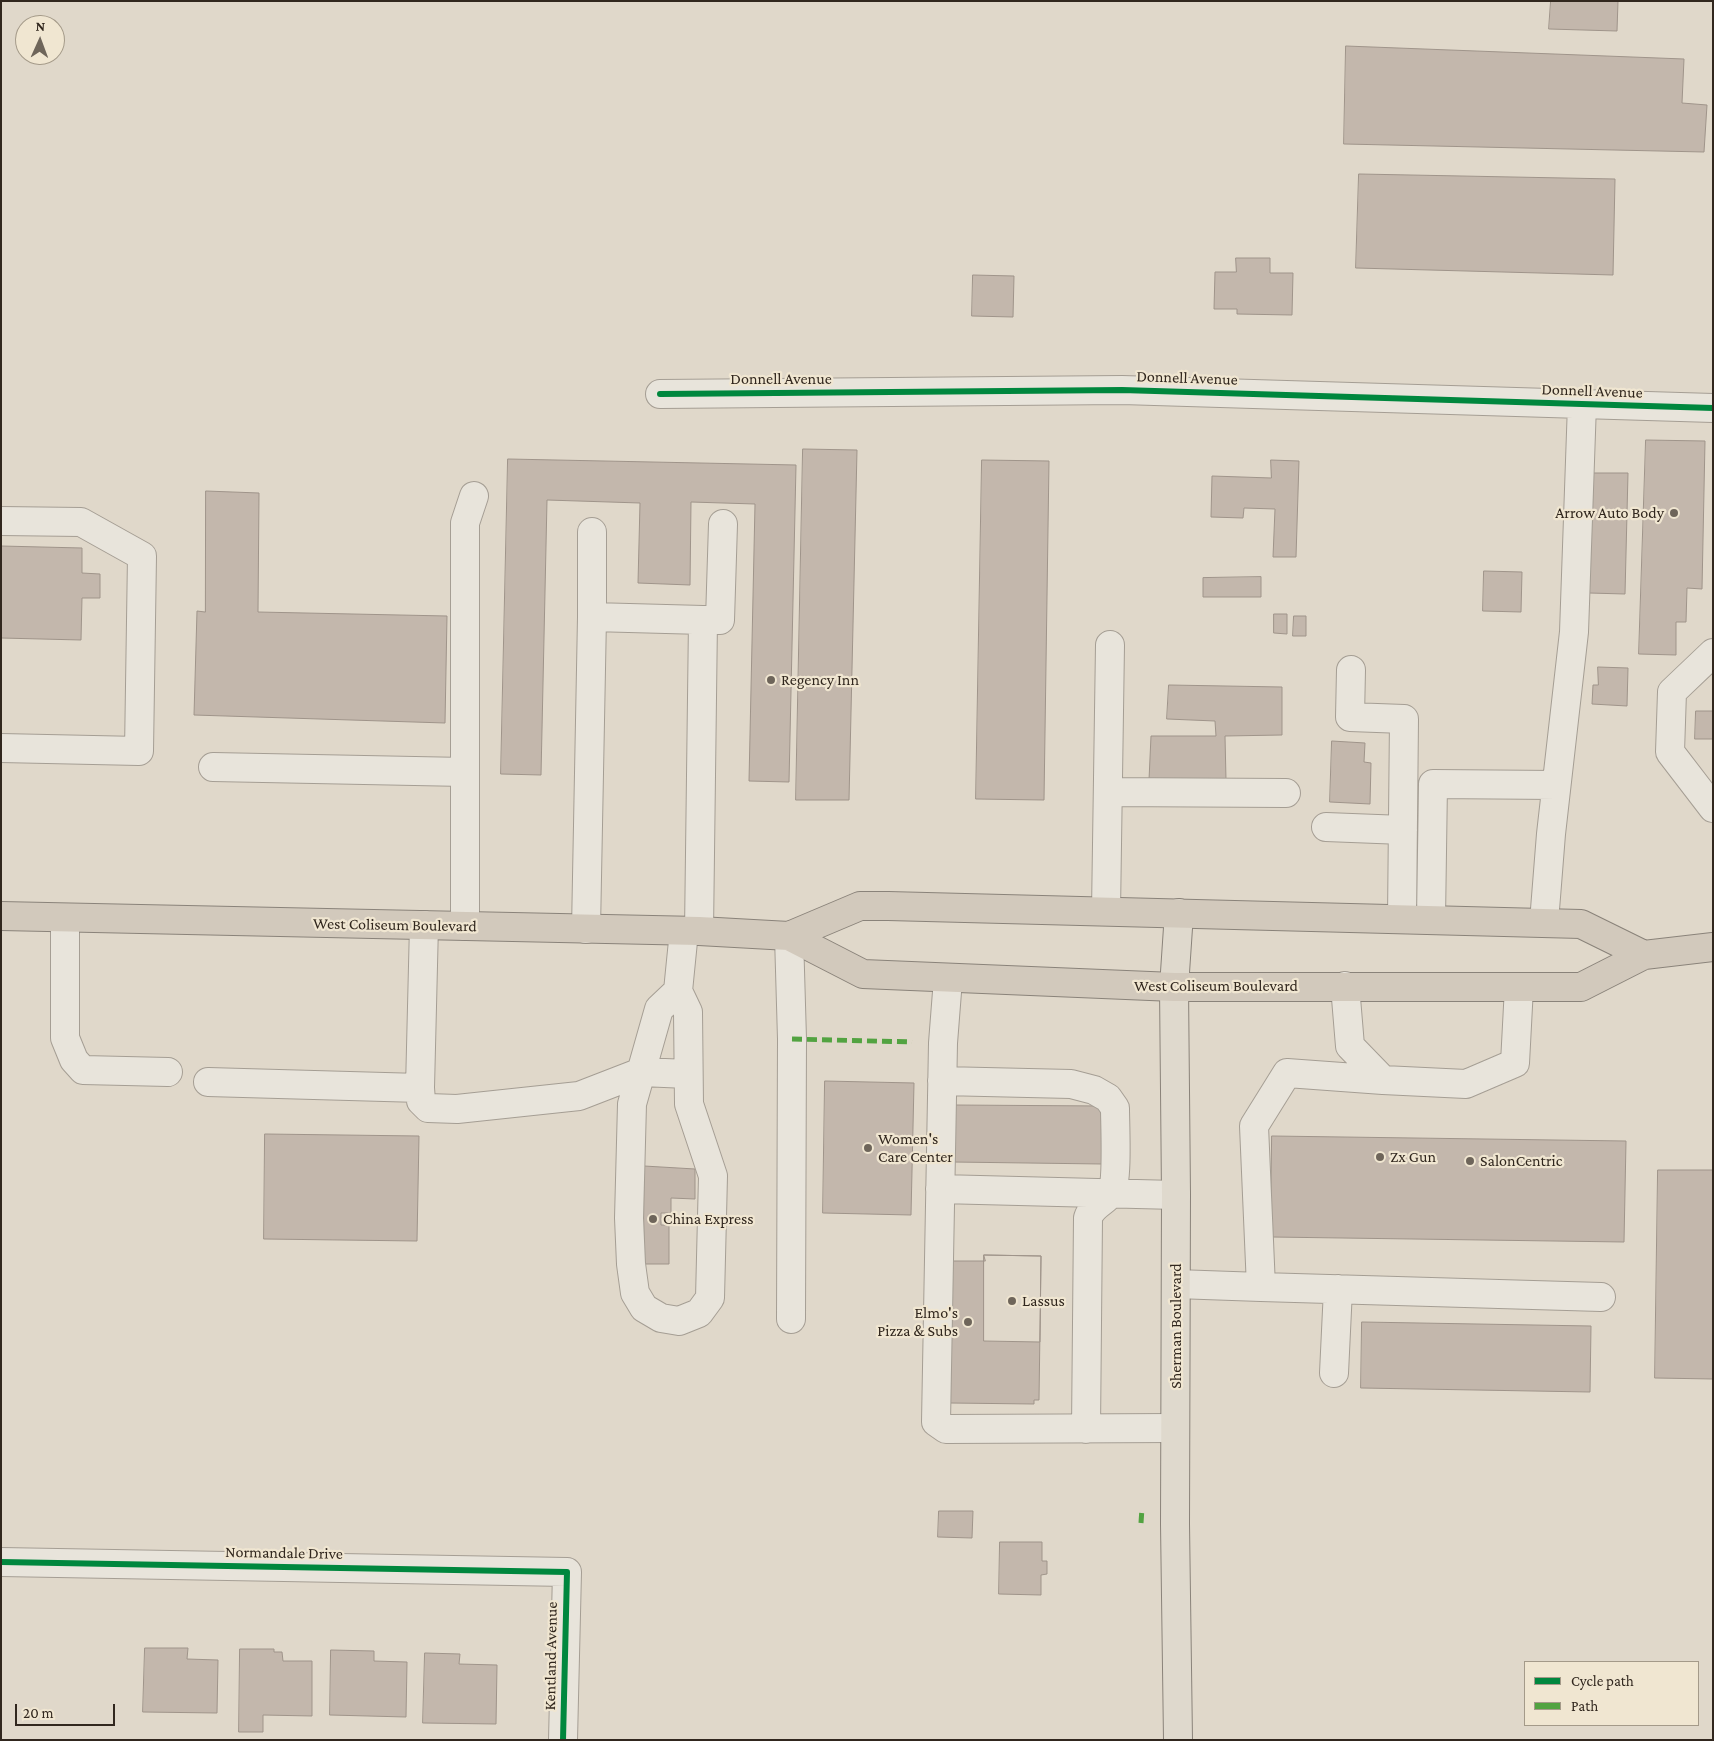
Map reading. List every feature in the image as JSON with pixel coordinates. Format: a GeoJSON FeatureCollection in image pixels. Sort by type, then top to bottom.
{"type":"FeatureCollection","features":[{"type":"Feature","properties":{"kind":"highway","name":"West Coliseum Boulevard"},"geometry":{"type":"LineString","coordinates":[[789,936],[860,906],[1106,911],[1581,924],[1644,955]]}},
{"type":"Feature","properties":{"kind":"highway","name":"West Coliseum Boulevard"},"geometry":{"type":"LineString","coordinates":[[1,916],[692,931],[789,936],[863,974],[1174,987],[1581,987],[1644,955],[1713,947]]}},
{"type":"Feature","properties":{"kind":"main road","name":"Sherman Boulevard"},"geometry":{"type":"LineString","coordinates":[[1178,1740],[1174,987],[1179,913]]}},
{"type":"Feature","properties":{"kind":"street","name":"Donnell Avenue"},"geometry":{"type":"LineString","coordinates":[[660,394],[1122,390],[1713,408]]}},
{"type":"Feature","properties":{"kind":"street"},"geometry":{"type":"LineString","coordinates":[[1544,922],[1556,785],[1574,632],[1582,404]]}},
{"type":"Feature","properties":{"kind":"street"},"geometry":{"type":"LineString","coordinates":[[465,926],[465,523],[474,496]]}},
{"type":"Feature","properties":{"kind":"street"},"geometry":{"type":"LineString","coordinates":[[1,521],[81,522],[142,556],[139,751],[1,748]]}},
{"type":"Feature","properties":{"kind":"street"},"geometry":{"type":"LineString","coordinates":[[592,617],[720,620],[723,524]]}},
{"type":"Feature","properties":{"kind":"street"},"geometry":{"type":"LineString","coordinates":[[586,929],[592,532]]}},
{"type":"Feature","properties":{"kind":"street"},"geometry":{"type":"LineString","coordinates":[[678,991],[688,1012],[690,1104],[712,1176],[710,1298],[698,1312],[679,1321],[662,1318],[644,1308],[635,1293],[629,1218],[632,1104],[659,1009],[678,991],[692,931],[703,620]]}},
{"type":"Feature","properties":{"kind":"street"},"geometry":{"type":"LineString","coordinates":[[1106,911],[1110,645]]}},
{"type":"Feature","properties":{"kind":"street"},"geometry":{"type":"LineString","coordinates":[[1713,652],[1672,692],[1670,752],[1713,808]]}},
{"type":"Feature","properties":{"kind":"street"},"geometry":{"type":"LineString","coordinates":[[1351,670],[1350,717],[1404,719],[1402,918]]}},
{"type":"Feature","properties":{"kind":"street"},"geometry":{"type":"LineString","coordinates":[[213,767],[465,772]]}},
{"type":"Feature","properties":{"kind":"street"},"geometry":{"type":"LineString","coordinates":[[1431,919],[1433,784],[1556,785]]}},
{"type":"Feature","properties":{"kind":"street"},"geometry":{"type":"LineString","coordinates":[[1108,792],[1286,794]]}},
{"type":"Feature","properties":{"kind":"street"},"geometry":{"type":"LineString","coordinates":[[1326,827],[1403,830]]}},
{"type":"Feature","properties":{"kind":"street"},"geometry":{"type":"LineString","coordinates":[[65,918],[65,1038],[74,1060],[83,1070],[168,1072]]}},
{"type":"Feature","properties":{"kind":"street"},"geometry":{"type":"LineString","coordinates":[[424,925],[420,1088],[421,1101],[428,1108],[457,1110],[579,1096],[641,1072],[688,1074]]}},
{"type":"Feature","properties":{"kind":"street"},"geometry":{"type":"LineString","coordinates":[[789,936],[792,1039],[791,1318]]}},
{"type":"Feature","properties":{"kind":"street"},"geometry":{"type":"LineString","coordinates":[[948,979],[942,1081],[936,1422],[946,1429],[1175,1428]]}},
{"type":"Feature","properties":{"kind":"street"},"geometry":{"type":"LineString","coordinates":[[1345,986],[1350,1046],[1383,1080]]}},
{"type":"Feature","properties":{"kind":"street"},"geometry":{"type":"LineString","coordinates":[[1260,1287],[1254,1126],[1287,1073],[1466,1084],[1514,1063],[1519,987]]}},
{"type":"Feature","properties":{"kind":"street"},"geometry":{"type":"LineString","coordinates":[[942,1081],[1071,1084],[1094,1090],[1108,1098],[1114,1108],[1114,1181],[1111,1193],[1091,1209],[1088,1218],[1086,1429]]}},
{"type":"Feature","properties":{"kind":"street"},"geometry":{"type":"LineString","coordinates":[[208,1082],[420,1088]]}},
{"type":"Feature","properties":{"kind":"street"},"geometry":{"type":"LineString","coordinates":[[940,1189],[1176,1195]]}},
{"type":"Feature","properties":{"kind":"street"},"geometry":{"type":"LineString","coordinates":[[1176,1284],[1601,1298]]}},
{"type":"Feature","properties":{"kind":"street"},"geometry":{"type":"LineString","coordinates":[[1334,1373],[1338,1289]]}},
{"type":"Feature","properties":{"kind":"street","name":"Normandale Drive"},"geometry":{"type":"LineString","coordinates":[[1,1562],[567,1572]]}},
{"type":"Feature","properties":{"kind":"street","name":"Kentland Avenue"},"geometry":{"type":"LineString","coordinates":[[564,1740],[567,1572]]}},
{"type":"Feature","properties":{"kind":"building"},"geometry":{"type":"Polygon","coordinates":[[[1551,1],[1618,1],[1617,31],[1549,29],[1551,1]]]}},
{"type":"Feature","properties":{"kind":"building"},"geometry":{"type":"Polygon","coordinates":[[[1346,46],[1684,59],[1682,103],[1707,105],[1704,152],[1344,144],[1346,46]]]}},
{"type":"Feature","properties":{"kind":"building"},"geometry":{"type":"Polygon","coordinates":[[[1359,174],[1615,179],[1613,275],[1356,268],[1359,174]]]}},
{"type":"Feature","properties":{"kind":"building"},"geometry":{"type":"Polygon","coordinates":[[[1236,258],[1270,258],[1270,273],[1293,273],[1292,315],[1237,314],[1237,309],[1214,309],[1215,272],[1236,272],[1236,258]]]}},
{"type":"Feature","properties":{"kind":"building"},"geometry":{"type":"Polygon","coordinates":[[[973,275],[1014,276],[1013,317],[972,316],[973,275]]]}},
{"type":"Feature","properties":{"kind":"building","name":"Arrow Auto Body"},"geometry":{"type":"Polygon","coordinates":[[[1646,440],[1705,441],[1702,589],[1687,588],[1686,622],[1676,622],[1676,655],[1639,654],[1646,440]]]}},
{"type":"Feature","properties":{"kind":"building"},"geometry":{"type":"Polygon","coordinates":[[[803,449],[857,450],[849,800],[796,800],[803,449]]]}},
{"type":"Feature","properties":{"kind":"building","name":"Regency Inn"},"geometry":{"type":"Polygon","coordinates":[[[508,459],[796,465],[789,782],[749,781],[755,504],[691,502],[690,585],[638,583],[640,503],[547,500],[541,775],[501,774],[508,459]]]}},
{"type":"Feature","properties":{"kind":"building"},"geometry":{"type":"Polygon","coordinates":[[[982,460],[1049,461],[1044,800],[976,799],[982,460]]]}},
{"type":"Feature","properties":{"kind":"building"},"geometry":{"type":"Polygon","coordinates":[[[1271,460],[1299,461],[1296,557],[1273,557],[1275,509],[1244,508],[1243,518],[1211,517],[1212,476],[1271,478],[1271,460]]]}},
{"type":"Feature","properties":{"kind":"building"},"geometry":{"type":"Polygon","coordinates":[[[1592,473],[1628,473],[1625,594],[1589,593],[1592,473]]]}},
{"type":"Feature","properties":{"kind":"building"},"geometry":{"type":"Polygon","coordinates":[[[206,491],[259,493],[258,612],[447,616],[445,723],[194,715],[197,611],[205,612],[206,491]]]}},
{"type":"Feature","properties":{"kind":"building"},"geometry":{"type":"Polygon","coordinates":[[[1,546],[82,548],[82,573],[100,574],[100,598],[82,598],[81,640],[1,638],[1,546]]]}},
{"type":"Feature","properties":{"kind":"building"},"geometry":{"type":"Polygon","coordinates":[[[1484,571],[1522,572],[1521,612],[1483,611],[1484,571]]]}},
{"type":"Feature","properties":{"kind":"building"},"geometry":{"type":"Polygon","coordinates":[[[1261,577],[1261,597],[1203,597],[1203,578],[1261,577]]]}},
{"type":"Feature","properties":{"kind":"building"},"geometry":{"type":"Polygon","coordinates":[[[1274,614],[1287,614],[1287,634],[1274,633],[1274,614]]]}},
{"type":"Feature","properties":{"kind":"building"},"geometry":{"type":"Polygon","coordinates":[[[1294,616],[1306,616],[1306,636],[1293,636],[1294,616]]]}},
{"type":"Feature","properties":{"kind":"building"},"geometry":{"type":"Polygon","coordinates":[[[1598,667],[1628,668],[1627,706],[1592,704],[1593,685],[1598,685],[1598,667]]]}},
{"type":"Feature","properties":{"kind":"building"},"geometry":{"type":"Polygon","coordinates":[[[1169,685],[1282,687],[1282,735],[1225,736],[1226,780],[1149,780],[1151,736],[1216,736],[1215,721],[1167,719],[1169,685]]]}},
{"type":"Feature","properties":{"kind":"building"},"geometry":{"type":"Polygon","coordinates":[[[1696,711],[1713,711],[1713,739],[1695,739],[1696,711]]]}},
{"type":"Feature","properties":{"kind":"building"},"geometry":{"type":"Polygon","coordinates":[[[1332,741],[1365,743],[1364,762],[1371,763],[1370,804],[1330,802],[1332,741]]]}},
{"type":"Feature","properties":{"kind":"building","name":"Women's Care Center"},"geometry":{"type":"Polygon","coordinates":[[[825,1081],[914,1083],[911,1215],[823,1213],[825,1081]]]}},
{"type":"Feature","properties":{"kind":"building"},"geometry":{"type":"Polygon","coordinates":[[[952,1105],[1103,1106],[1102,1164],[952,1162],[952,1105]]]}},
{"type":"Feature","properties":{"kind":"building"},"geometry":{"type":"Polygon","coordinates":[[[265,1134],[419,1136],[417,1241],[264,1239],[265,1134]]]}},
{"type":"Feature","properties":{"kind":"building"},"geometry":{"type":"Polygon","coordinates":[[[1272,1136],[1626,1141],[1624,1242],[1271,1237],[1272,1136]]]}},
{"type":"Feature","properties":{"kind":"building","name":"China Express"},"geometry":{"type":"Polygon","coordinates":[[[644,1166],[695,1169],[695,1199],[671,1198],[671,1213],[661,1213],[661,1225],[669,1225],[669,1264],[644,1264],[644,1166]]]}},
{"type":"Feature","properties":{"kind":"building"},"geometry":{"type":"Polygon","coordinates":[[[1658,1170],[1713,1170],[1713,1379],[1655,1378],[1658,1170]]]}},
{"type":"Feature","properties":{"kind":"building","name":"Lassus"},"geometry":{"type":"Polygon","coordinates":[[[984,1255],[1041,1256],[1040,1342],[984,1341],[984,1255]]]}},
{"type":"Feature","properties":{"kind":"building"},"geometry":{"type":"Polygon","coordinates":[[[984,1255],[1041,1256],[1039,1400],[1034,1400],[1034,1404],[950,1403],[951,1261],[985,1261],[984,1255]]]}},
{"type":"Feature","properties":{"kind":"building"},"geometry":{"type":"Polygon","coordinates":[[[1362,1322],[1591,1326],[1590,1392],[1361,1388],[1362,1322]]]}},
{"type":"Feature","properties":{"kind":"building"},"geometry":{"type":"Polygon","coordinates":[[[939,1511],[973,1511],[972,1538],[938,1537],[939,1511]]]}},
{"type":"Feature","properties":{"kind":"building"},"geometry":{"type":"Polygon","coordinates":[[[1000,1542],[1042,1542],[1042,1561],[1047,1561],[1047,1574],[1041,1575],[1041,1595],[999,1594],[1000,1542]]]}},
{"type":"Feature","properties":{"kind":"building"},"geometry":{"type":"Polygon","coordinates":[[[145,1648],[188,1648],[187,1659],[218,1660],[217,1713],[143,1712],[145,1648]]]}},
{"type":"Feature","properties":{"kind":"building"},"geometry":{"type":"Polygon","coordinates":[[[240,1649],[274,1649],[274,1652],[282,1652],[283,1661],[312,1661],[312,1716],[263,1715],[263,1732],[239,1732],[240,1649]]]}},
{"type":"Feature","properties":{"kind":"building"},"geometry":{"type":"Polygon","coordinates":[[[331,1650],[374,1651],[374,1661],[407,1662],[406,1717],[330,1715],[331,1650]]]}},
{"type":"Feature","properties":{"kind":"building"},"geometry":{"type":"Polygon","coordinates":[[[425,1653],[460,1654],[459,1664],[497,1665],[496,1724],[423,1723],[425,1653]]]}},
{"type":"Feature","properties":{"kind":"marked path"},"geometry":{"type":"LineString","coordinates":[[792,1039],[912,1042]]}},
{"type":"Feature","properties":{"kind":"marked path"},"geometry":{"type":"LineString","coordinates":[[1141,1523],[1142,1508]]}},
{"type":"Feature","properties":{"kind":"cycle path"},"geometry":{"type":"LineString","coordinates":[[660,394],[1122,390],[1713,408]]}},
{"type":"Feature","properties":{"kind":"cycle path"},"geometry":{"type":"LineString","coordinates":[[1,1562],[567,1572],[563,1740]]}},
{"type":"Feature","properties":{"kind":"place","name":"Arrow Auto Body"},"geometry":{"type":"Point","coordinates":[1674,513]}},
{"type":"Feature","properties":{"kind":"place","name":"Regency Inn"},"geometry":{"type":"Point","coordinates":[771,680]}},
{"type":"Feature","properties":{"kind":"place","name":"Women's Care Center"},"geometry":{"type":"Point","coordinates":[868,1148]}},
{"type":"Feature","properties":{"kind":"place","name":"Zx Gun"},"geometry":{"type":"Point","coordinates":[1380,1157]}},
{"type":"Feature","properties":{"kind":"place","name":"SalonCentric"},"geometry":{"type":"Point","coordinates":[1470,1161]}},
{"type":"Feature","properties":{"kind":"place","name":"China Express"},"geometry":{"type":"Point","coordinates":[653,1219]}},
{"type":"Feature","properties":{"kind":"place","name":"Lassus"},"geometry":{"type":"Point","coordinates":[1012,1301]}},
{"type":"Feature","properties":{"kind":"place","name":"Elmo's Pizza & Subs"},"geometry":{"type":"Point","coordinates":[968,1322]}}]}
